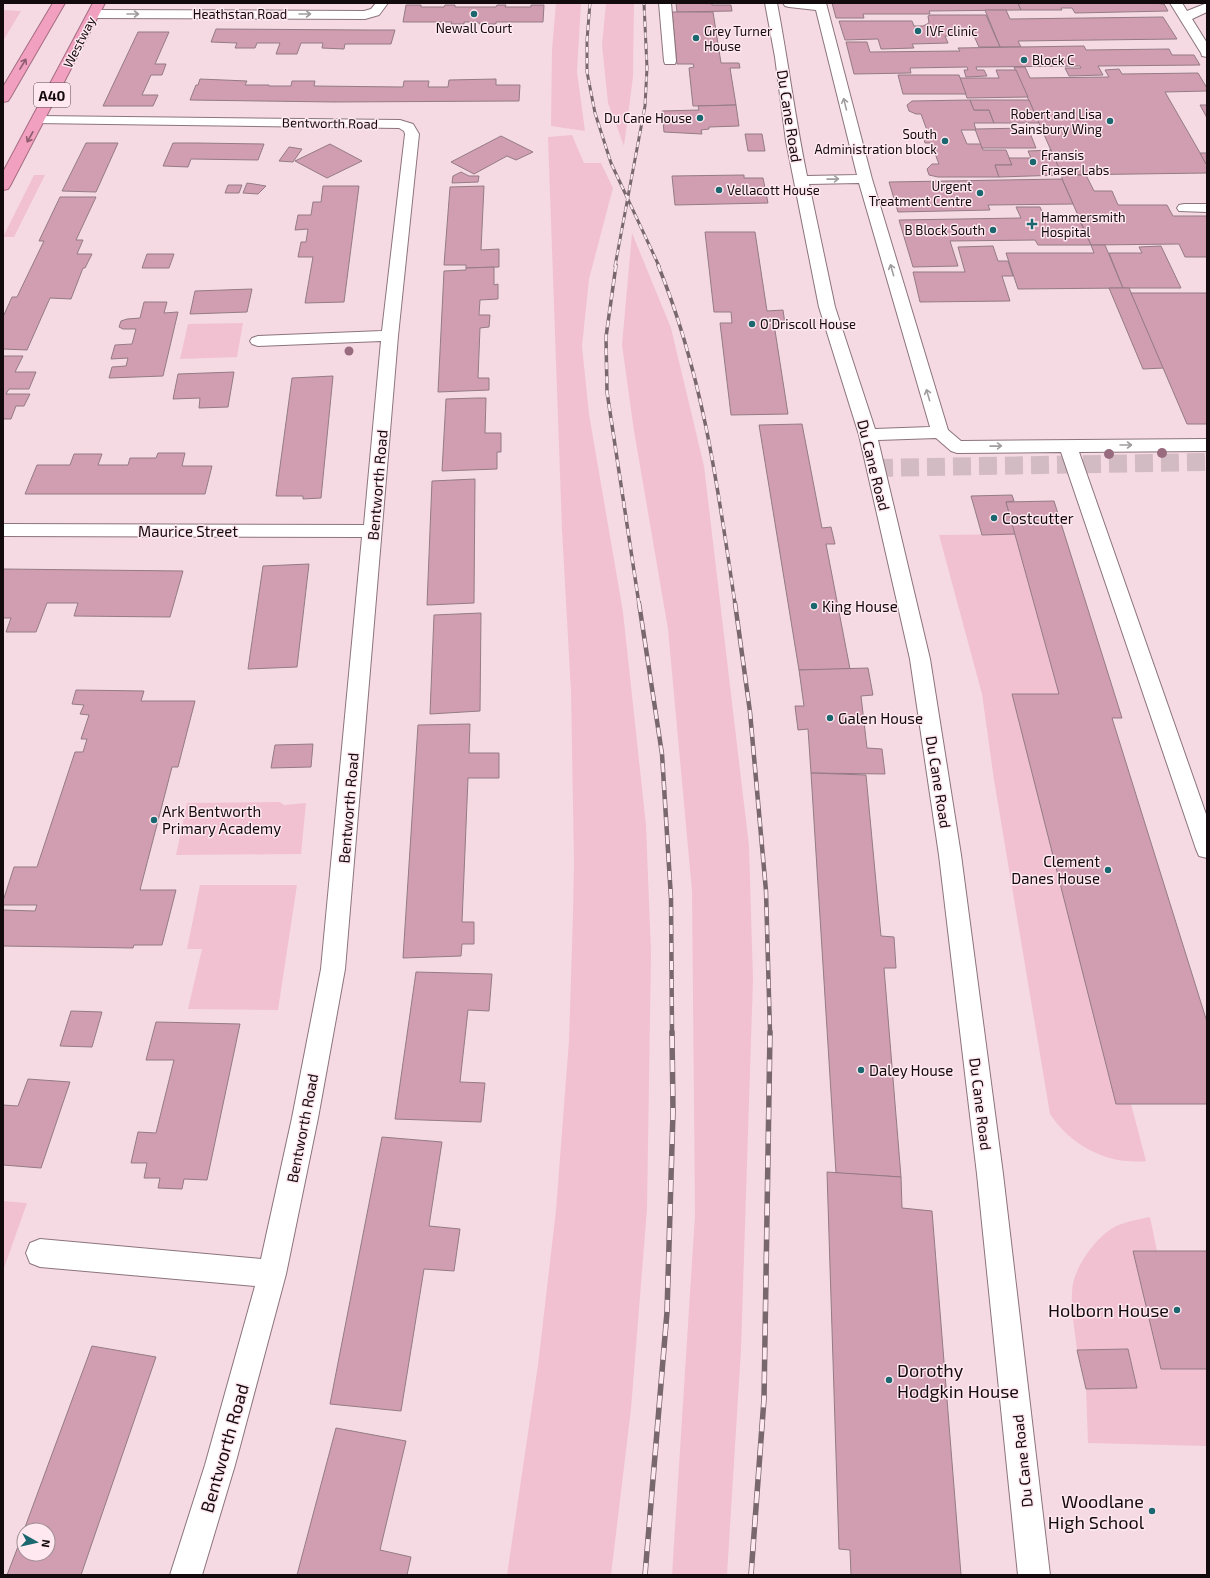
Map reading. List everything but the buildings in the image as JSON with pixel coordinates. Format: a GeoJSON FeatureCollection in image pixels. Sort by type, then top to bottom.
{"type":"FeatureCollection","features":[{"type":"Feature","properties":{"kind":"highway","name":"A40"},"geometry":{"type":"LineString","coordinates":[[3,98],[59,3]]}},
{"type":"Feature","properties":{"kind":"highway","name":"Westway"},"geometry":{"type":"LineString","coordinates":[[3,186],[39,120],[96,8]]}},
{"type":"Feature","properties":{"kind":"street","name":"Heathstan Road"},"geometry":{"type":"LineString","coordinates":[[96,8],[366,15],[375,12],[382,3]]}},
{"type":"Feature","properties":{"kind":"street"},"geometry":{"type":"LineString","coordinates":[[665,3],[670,61]]}},
{"type":"Feature","properties":{"kind":"street","name":"Du Cane Road"},"geometry":{"type":"LineString","coordinates":[[771,3],[801,180],[827,307],[868,435],[920,659],[950,855],[990,1174],[1034,1575]]}},
{"type":"Feature","properties":{"kind":"street"},"geometry":{"type":"LineString","coordinates":[[789,3],[820,5],[865,179],[940,432],[957,447],[1207,445]]}},
{"type":"Feature","properties":{"kind":"street"},"geometry":{"type":"LineString","coordinates":[[1176,3],[1207,53]]}},
{"type":"Feature","properties":{"kind":"street"},"geometry":{"type":"LineString","coordinates":[[1185,17],[1207,7]]}},
{"type":"Feature","properties":{"kind":"street","name":"Bentworth Road"},"geometry":{"type":"LineString","coordinates":[[39,120],[400,124],[411,129],[412,134],[390,336],[333,969],[305,1118],[272,1274],[220,1465],[186,1575]]}},
{"type":"Feature","properties":{"kind":"street"},"geometry":{"type":"LineString","coordinates":[[801,180],[865,179]]}},
{"type":"Feature","properties":{"kind":"street"},"geometry":{"type":"LineString","coordinates":[[1184,208],[1207,208]]}},
{"type":"Feature","properties":{"kind":"street"},"geometry":{"type":"LineString","coordinates":[[258,341],[390,336]]}},
{"type":"Feature","properties":{"kind":"street"},"geometry":{"type":"LineString","coordinates":[[868,435],[940,432]]}},
{"type":"Feature","properties":{"kind":"street"},"geometry":{"type":"LineString","coordinates":[[1068,446],[1207,849]]}},
{"type":"Feature","properties":{"kind":"street","name":"Maurice Street"},"geometry":{"type":"LineString","coordinates":[[3,530],[372,531]]}},
{"type":"Feature","properties":{"kind":"street"},"geometry":{"type":"LineString","coordinates":[[40,1253],[272,1274]]}},
{"type":"Feature","properties":{"kind":"shaded area"},"geometry":{"type":"Polygon","coordinates":[[[556,3],[581,3],[577,72],[585,131],[551,126],[552,50],[556,3]]]}},
{"type":"Feature","properties":{"kind":"shaded area"},"geometry":{"type":"Polygon","coordinates":[[[606,3],[634,3],[633,77],[624,146],[608,103],[602,45],[606,3]]]}},
{"type":"Feature","properties":{"kind":"shaded area"},"geometry":{"type":"Polygon","coordinates":[[[3,10],[21,11],[3,41],[3,10]]]}},
{"type":"Feature","properties":{"kind":"shaded area"},"geometry":{"type":"Polygon","coordinates":[[[572,135],[584,163],[601,163],[613,188],[589,279],[582,346],[589,414],[623,612],[646,825],[651,953],[647,1209],[631,1409],[611,1575],[507,1575],[538,1365],[556,1210],[569,1040],[574,863],[571,692],[562,530],[548,137],[572,135]]]}},
{"type":"Feature","properties":{"kind":"shaded area"},"geometry":{"type":"Polygon","coordinates":[[[34,175],[45,175],[14,237],[3,237],[34,175]]]}},
{"type":"Feature","properties":{"kind":"shaded area"},"geometry":{"type":"Polygon","coordinates":[[[632,233],[671,328],[704,466],[749,846],[753,979],[741,1350],[727,1575],[672,1575],[695,1215],[692,891],[668,629],[634,431],[622,345],[632,233]]]}},
{"type":"Feature","properties":{"kind":"shaded area"},"geometry":{"type":"Polygon","coordinates":[[[243,323],[237,357],[180,359],[188,324],[243,323]]]}},
{"type":"Feature","properties":{"kind":"shaded area"},"geometry":{"type":"Polygon","coordinates":[[[1016,534],[1059,694],[1012,695],[1131,1104],[1146,1161],[1118,1160],[1092,1151],[1069,1135],[1050,1114],[994,780],[982,694],[939,535],[1016,534]]]}},
{"type":"Feature","properties":{"kind":"shaded area"},"geometry":{"type":"Polygon","coordinates":[[[280,802],[284,805],[306,803],[301,854],[176,855],[187,803],[280,802]]]}},
{"type":"Feature","properties":{"kind":"shaded area"},"geometry":{"type":"Polygon","coordinates":[[[200,885],[297,885],[278,1010],[188,1009],[202,949],[187,949],[200,885]]]}},
{"type":"Feature","properties":{"kind":"shaded area"},"geometry":{"type":"Polygon","coordinates":[[[3,1201],[27,1203],[3,1271],[3,1201]]]}},
{"type":"Feature","properties":{"kind":"shaded area"},"geometry":{"type":"Polygon","coordinates":[[[1150,1217],[1157,1251],[1133,1251],[1207,1369],[1207,1446],[1088,1443],[1086,1389],[1137,1388],[1128,1349],[1077,1350],[1072,1306],[1072,1292],[1075,1276],[1089,1251],[1101,1237],[1117,1226],[1150,1217]]]}},
{"type":"Feature","properties":{"kind":"tunnel"},"geometry":{"type":"LineString","coordinates":[[875,468],[1207,462]]}},
{"type":"Feature","properties":{"kind":"railway"},"geometry":{"type":"LineString","coordinates":[[590,3],[587,40],[587,72],[595,113],[611,163],[628,199]]}},
{"type":"Feature","properties":{"kind":"railway"},"geometry":{"type":"LineString","coordinates":[[628,199],[645,106],[647,68],[644,3]]}},
{"type":"Feature","properties":{"kind":"railway"},"geometry":{"type":"LineString","coordinates":[[615,266],[628,199]]}},
{"type":"Feature","properties":{"kind":"railway"},"geometry":{"type":"LineString","coordinates":[[628,199],[659,266]]}},
{"type":"Feature","properties":{"kind":"railway"},"geometry":{"type":"LineString","coordinates":[[616,265],[606,337],[607,392],[639,604]]}},
{"type":"Feature","properties":{"kind":"railway"},"geometry":{"type":"LineString","coordinates":[[658,265],[674,306],[698,390],[715,475],[735,604]]}},
{"type":"Feature","properties":{"kind":"railway"},"geometry":{"type":"LineString","coordinates":[[639,603],[662,754],[671,898],[672,1033]]}},
{"type":"Feature","properties":{"kind":"railway"},"geometry":{"type":"LineString","coordinates":[[735,603],[750,712],[766,891],[770,1033]]}},
{"type":"Feature","properties":{"kind":"railway"},"geometry":{"type":"LineString","coordinates":[[645,1575],[667,1312],[673,1112],[672,1032]]}},
{"type":"Feature","properties":{"kind":"railway"},"geometry":{"type":"LineString","coordinates":[[751,1575],[764,1399],[770,1033]]}},
{"type":"Feature","properties":{"kind":"place","name":"Newall Court"},"geometry":{"type":"Point","coordinates":[474,14]}},
{"type":"Feature","properties":{"kind":"place","name":"IVF clinic"},"geometry":{"type":"Point","coordinates":[918,31]}},
{"type":"Feature","properties":{"kind":"place","name":"Grey Turner House"},"geometry":{"type":"Point","coordinates":[696,38]}},
{"type":"Feature","properties":{"kind":"place","name":"Block C"},"geometry":{"type":"Point","coordinates":[1024,60]}},
{"type":"Feature","properties":{"kind":"place","name":"Du Cane House"},"geometry":{"type":"Point","coordinates":[700,118]}},
{"type":"Feature","properties":{"kind":"place","name":"Robert and Lisa Sainsbury Wing"},"geometry":{"type":"Point","coordinates":[1110,121]}},
{"type":"Feature","properties":{"kind":"place","name":"South Administration block"},"geometry":{"type":"Point","coordinates":[945,141]}},
{"type":"Feature","properties":{"kind":"place","name":"Fransis Fraser Labs"},"geometry":{"type":"Point","coordinates":[1033,162]}},
{"type":"Feature","properties":{"kind":"place","name":"Vellacott House"},"geometry":{"type":"Point","coordinates":[719,190]}},
{"type":"Feature","properties":{"kind":"place","name":"Urgent Treatment Centre"},"geometry":{"type":"Point","coordinates":[980,193]}},
{"type":"Feature","properties":{"kind":"place","name":"Hammersmith Hospital"},"geometry":{"type":"Point","coordinates":[1032,224]}},
{"type":"Feature","properties":{"kind":"place","name":"B Block South"},"geometry":{"type":"Point","coordinates":[993,230]}},
{"type":"Feature","properties":{"kind":"place","name":"O'Driscoll House"},"geometry":{"type":"Point","coordinates":[752,324]}},
{"type":"Feature","properties":{"kind":"place","name":"Costcutter"},"geometry":{"type":"Point","coordinates":[994,518]}},
{"type":"Feature","properties":{"kind":"place","name":"King House"},"geometry":{"type":"Point","coordinates":[814,606]}},
{"type":"Feature","properties":{"kind":"place","name":"Galen House"},"geometry":{"type":"Point","coordinates":[830,718]}},
{"type":"Feature","properties":{"kind":"place","name":"Ark Bentworth Primary Academy"},"geometry":{"type":"Point","coordinates":[154,820]}},
{"type":"Feature","properties":{"kind":"place","name":"Clement Danes House"},"geometry":{"type":"Point","coordinates":[1108,870]}},
{"type":"Feature","properties":{"kind":"place","name":"Daley House"},"geometry":{"type":"Point","coordinates":[861,1070]}},
{"type":"Feature","properties":{"kind":"place","name":"Holborn House"},"geometry":{"type":"Point","coordinates":[1177,1310]}},
{"type":"Feature","properties":{"kind":"place","name":"Dorothy Hodgkin House"},"geometry":{"type":"Point","coordinates":[889,1380]}},
{"type":"Feature","properties":{"kind":"place","name":"Woodlane High School"},"geometry":{"type":"Point","coordinates":[1152,1511]}}]}
